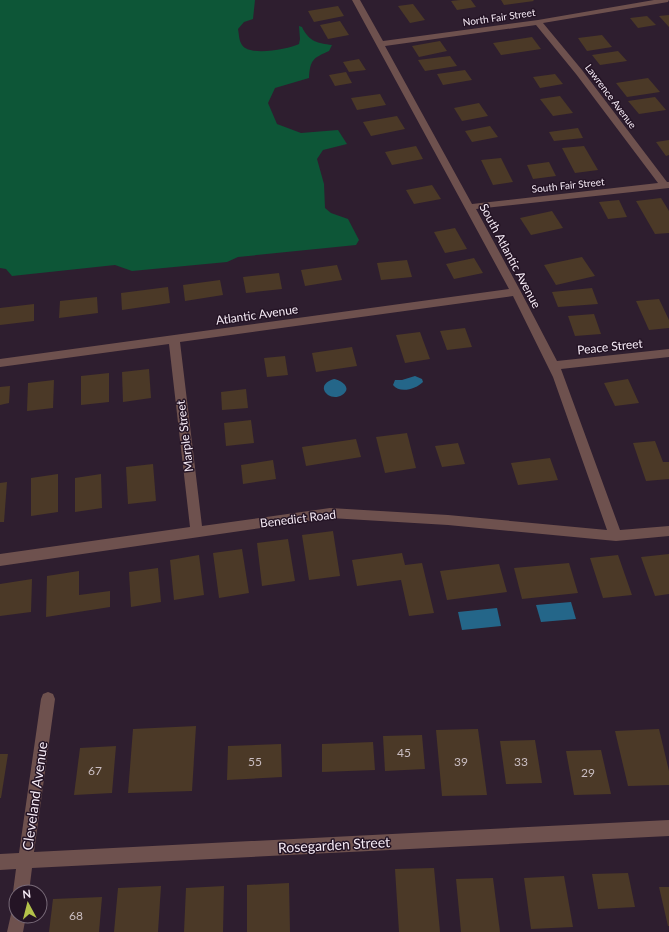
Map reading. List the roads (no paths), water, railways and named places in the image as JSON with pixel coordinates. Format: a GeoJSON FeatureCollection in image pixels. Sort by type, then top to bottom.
{"type":"FeatureCollection","features":[{"type":"Feature","properties":{"kind":"street","name":"South Atlantic Avenue"},"geometry":{"type":"LineString","coordinates":[[356,0],[516,292],[559,377],[616,536]]}},
{"type":"Feature","properties":{"kind":"street","name":"North Fair Street"},"geometry":{"type":"LineString","coordinates":[[379,44],[538,22],[668,0]]}},
{"type":"Feature","properties":{"kind":"street","name":"Lawrence Avenue"},"geometry":{"type":"LineString","coordinates":[[538,22],[667,185]]}},
{"type":"Feature","properties":{"kind":"street","name":"South Fair Street"},"geometry":{"type":"LineString","coordinates":[[469,207],[667,185]]}},
{"type":"Feature","properties":{"kind":"street","name":"Atlantic Avenue"},"geometry":{"type":"LineString","coordinates":[[0,363],[516,292]]}},
{"type":"Feature","properties":{"kind":"street","name":"Marple Street"},"geometry":{"type":"LineString","coordinates":[[174,340],[197,532]]}},
{"type":"Feature","properties":{"kind":"street","name":"Peace Street"},"geometry":{"type":"LineString","coordinates":[[553,366],[669,353]]}},
{"type":"Feature","properties":{"kind":"street","name":"Benedict Road"},"geometry":{"type":"LineString","coordinates":[[0,560],[330,513],[448,520],[616,536],[669,531]]}},
{"type":"Feature","properties":{"kind":"street","name":"Cleveland Avenue"},"geometry":{"type":"LineString","coordinates":[[22,884],[48,699]]}},
{"type":"Feature","properties":{"kind":"street","name":"Rosegarden Street"},"geometry":{"type":"LineString","coordinates":[[0,862],[669,828]]}},
{"type":"Feature","properties":{"kind":"water"},"geometry":{"type":"Polygon","coordinates":[[[415,376],[422,379],[423,382],[416,387],[404,390],[396,388],[393,385],[395,380],[402,380],[415,376]]]}},
{"type":"Feature","properties":{"kind":"water"},"geometry":{"type":"Polygon","coordinates":[[[334,379],[343,383],[346,387],[345,392],[337,397],[328,395],[324,389],[328,382],[334,379]]]}},
{"type":"Feature","properties":{"kind":"water"},"geometry":{"type":"Polygon","coordinates":[[[571,602],[576,619],[541,622],[536,605],[571,602]]]}},
{"type":"Feature","properties":{"kind":"water"},"geometry":{"type":"Polygon","coordinates":[[[497,608],[501,626],[462,630],[458,612],[497,608]]]}}]}
